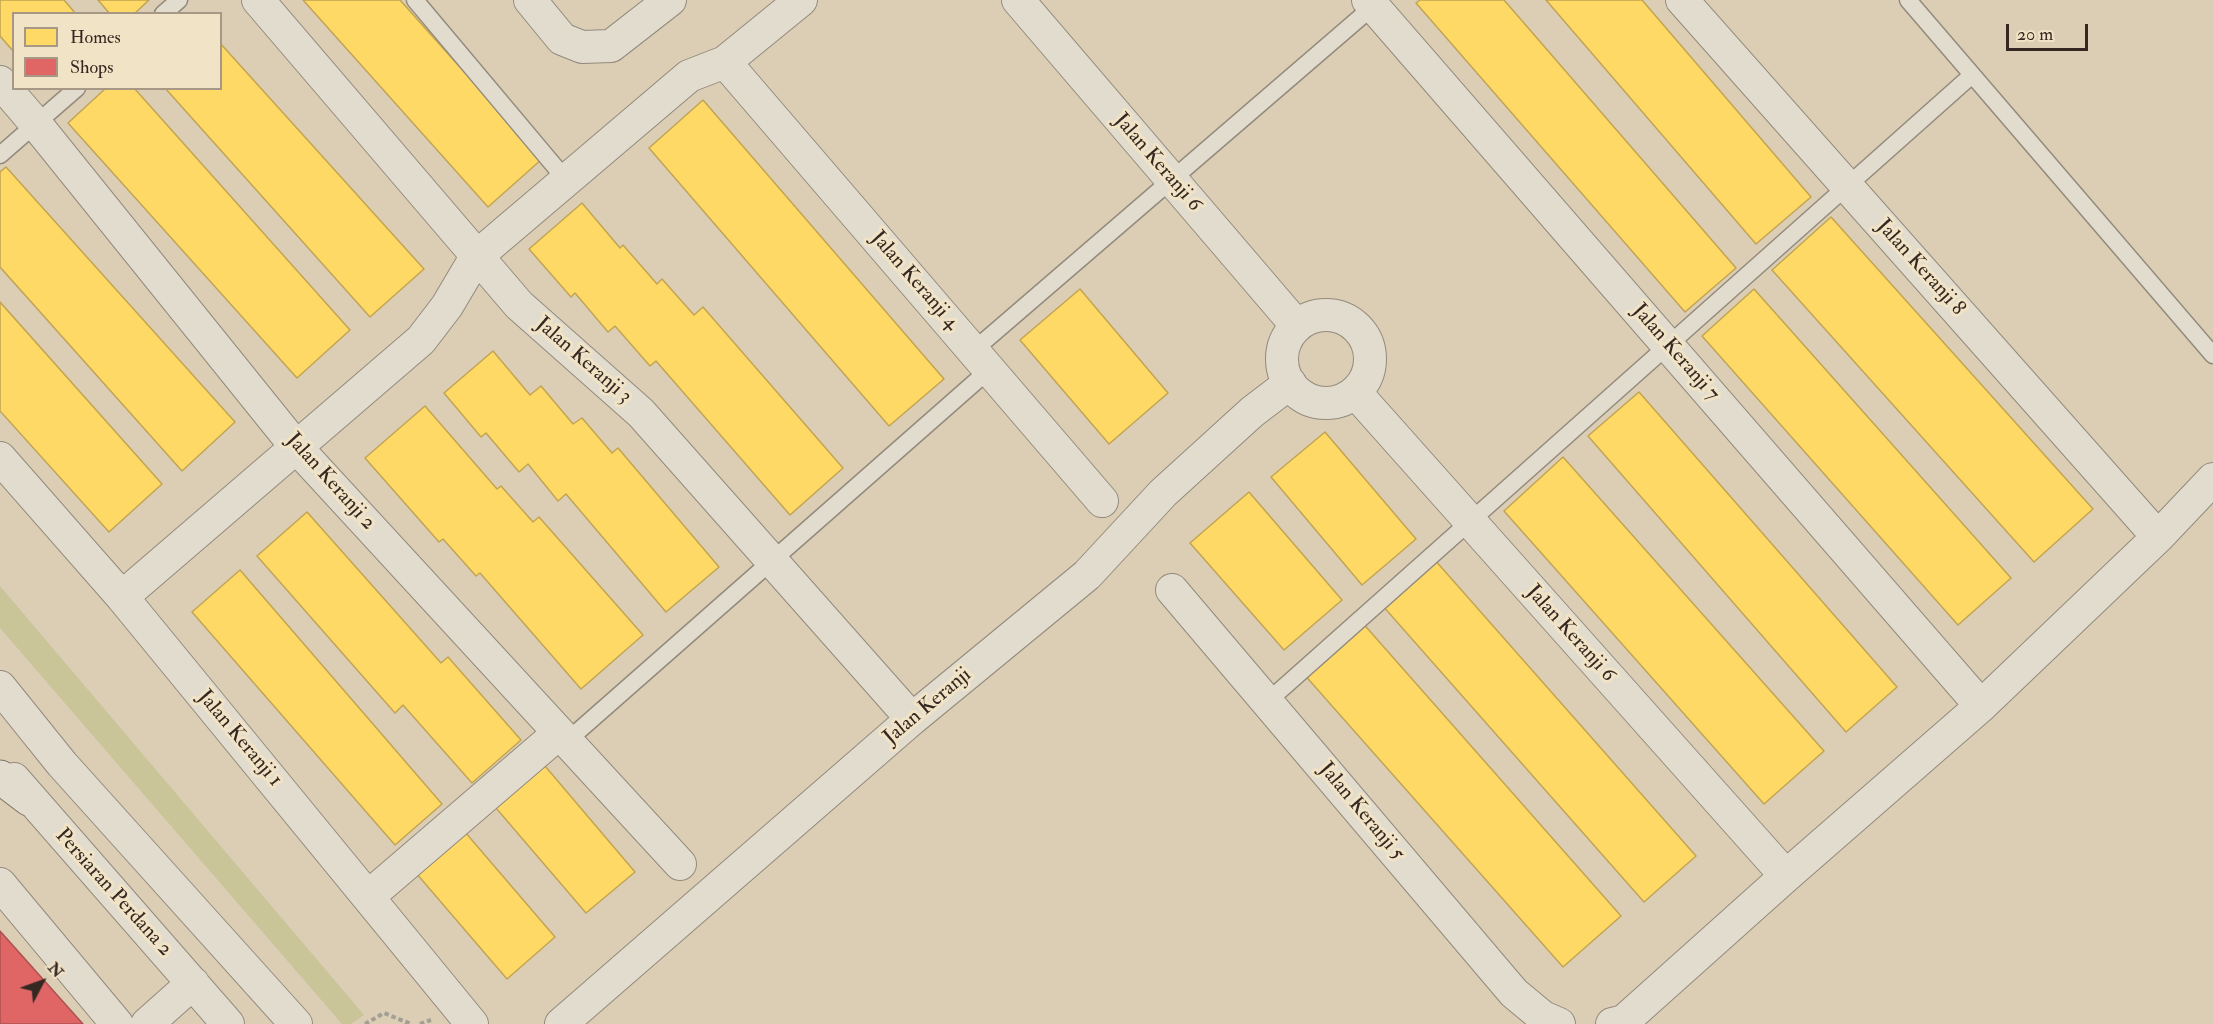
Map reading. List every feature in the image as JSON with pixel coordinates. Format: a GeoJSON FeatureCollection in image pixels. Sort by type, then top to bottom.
{"type":"FeatureCollection","features":[{"type":"Feature","properties":{"kind":"street","name":"Jalan Keranji 3"},"geometry":{"type":"LineString","coordinates":[[258,0],[519,305],[641,413],[912,719]]}},
{"type":"Feature","properties":{"kind":"street"},"geometry":{"type":"LineString","coordinates":[[530,0],[561,39],[582,47],[610,46],[670,0]]}},
{"type":"Feature","properties":{"kind":"street"},"geometry":{"type":"LineString","coordinates":[[122,597],[421,340],[447,306],[476,257],[689,76],[724,62],[801,0]]}},
{"type":"Feature","properties":{"kind":"street","name":"Jalan Keranji 6"},"geometry":{"type":"LineString","coordinates":[[1018,0],[1297,326]]}},
{"type":"Feature","properties":{"kind":"street","name":"Jalan Keranji 8"},"geometry":{"type":"LineString","coordinates":[[1682,0],[2158,537]]}},
{"type":"Feature","properties":{"kind":"street","name":"Jalan Keranji 7"},"geometry":{"type":"LineString","coordinates":[[1374,2],[1668,346],[1982,706]]}},
{"type":"Feature","properties":{"kind":"street","name":"Jalan Keranji 4"},"geometry":{"type":"LineString","coordinates":[[724,62],[1102,501]]}},
{"type":"Feature","properties":{"kind":"street","name":"Jalan Keranji 2"},"geometry":{"type":"LineString","coordinates":[[0,82],[297,448],[680,864]]}},
{"type":"Feature","properties":{"kind":"street"},"geometry":{"type":"LineString","coordinates":[[1321,315],[1335,316],[1348,321],[1367,341],[1370,355],[1369,368],[1364,381],[1355,392],[1343,400],[1328,403],[1313,401],[1300,394],[1290,383],[1284,369],[1282,353],[1287,338],[1308,318],[1321,315]]}},
{"type":"Feature","properties":{"kind":"street","name":"Jalan Keranji"},"geometry":{"type":"LineString","coordinates":[[561,1024],[912,719],[1087,575],[1163,493],[1252,412],[1290,383]]}},
{"type":"Feature","properties":{"kind":"street","name":"Jalan Keranji 6"},"geometry":{"type":"LineString","coordinates":[[1355,392],[1786,876]]}},
{"type":"Feature","properties":{"kind":"street","name":"Jalan Keranji 1"},"geometry":{"type":"LineString","coordinates":[[0,458],[122,597],[472,1024]]}},
{"type":"Feature","properties":{"kind":"street"},"geometry":{"type":"LineString","coordinates":[[1612,1024],[1624,1021],[1786,876],[1982,706],[2158,537],[2213,479]]}},
{"type":"Feature","properties":{"kind":"street","name":"Jalan Keranji 5"},"geometry":{"type":"LineString","coordinates":[[1172,590],[1514,993],[1544,1017],[1558,1024]]}},
{"type":"Feature","properties":{"kind":"street"},"geometry":{"type":"LineString","coordinates":[[0,687],[62,764],[296,1024]]}},
{"type":"Feature","properties":{"kind":"street"},"geometry":{"type":"LineString","coordinates":[[369,896],[563,737]]}},
{"type":"Feature","properties":{"kind":"street","name":"Persiaran Perdana 2"},"geometry":{"type":"LineString","coordinates":[[0,762],[228,1024]]}},
{"type":"Feature","properties":{"kind":"street"},"geometry":{"type":"LineString","coordinates":[[0,777],[30,799]]}},
{"type":"Feature","properties":{"kind":"street"},"geometry":{"type":"LineString","coordinates":[[0,884],[117,1024]]}},
{"type":"Feature","properties":{"kind":"street"},"geometry":{"type":"LineString","coordinates":[[147,1024],[193,983]]}},
{"type":"Feature","properties":{"kind":"lane"},"geometry":{"type":"LineString","coordinates":[[165,12],[178,0]]}},
{"type":"Feature","properties":{"kind":"lane"},"geometry":{"type":"LineString","coordinates":[[415,0],[567,181]]}},
{"type":"Feature","properties":{"kind":"lane"},"geometry":{"type":"LineString","coordinates":[[1908,0],[2213,355]]}},
{"type":"Feature","properties":{"kind":"lane"},"geometry":{"type":"LineString","coordinates":[[563,737],[773,560],[1172,180],[1374,2]]}},
{"type":"Feature","properties":{"kind":"lane"},"geometry":{"type":"LineString","coordinates":[[1267,702],[1972,75]]}},
{"type":"Feature","properties":{"kind":"lane"},"geometry":{"type":"LineString","coordinates":[[0,155],[75,90]]}},
{"type":"Feature","properties":{"kind":"path"},"geometry":{"type":"LineString","coordinates":[[365,1024],[384,1013],[411,1024]]}},
{"type":"Feature","properties":{"kind":"shaded area"},"geometry":{"type":"Polygon","coordinates":[[[0,586],[364,1015],[351,1024],[342,1024],[0,628],[0,586]]]}},
{"type":"Feature","properties":{"kind":"building: Homes"},"geometry":{"type":"Polygon","coordinates":[[[0,0],[64,0],[74,12],[12,12],[12,50],[0,36],[0,0]]]}},
{"type":"Feature","properties":{"kind":"building: Homes"},"geometry":{"type":"Polygon","coordinates":[[[98,0],[149,0],[136,12],[108,12],[98,0]]]}},
{"type":"Feature","properties":{"kind":"building: Homes"},"geometry":{"type":"Polygon","coordinates":[[[303,0],[400,0],[542,159],[488,207],[303,0]]]}},
{"type":"Feature","properties":{"kind":"building: Homes"},"geometry":{"type":"Polygon","coordinates":[[[1420,0],[1504,0],[1736,268],[1685,312],[1416,3],[1420,0]]]}},
{"type":"Feature","properties":{"kind":"building: Homes"},"geometry":{"type":"Polygon","coordinates":[[[1546,0],[1642,0],[1811,197],[1756,244],[1546,0]]]}},
{"type":"Feature","properties":{"kind":"building: Homes"},"geometry":{"type":"Polygon","coordinates":[[[222,45],[424,269],[370,317],[167,90],[222,90],[222,45]]]}},
{"type":"Feature","properties":{"kind":"building: Homes"},"geometry":{"type":"Polygon","coordinates":[[[104,90],[136,90],[350,330],[297,378],[68,123],[104,90]]]}},
{"type":"Feature","properties":{"kind":"building: Homes"},"geometry":{"type":"Polygon","coordinates":[[[703,100],[944,379],[889,426],[649,148],[703,100]]]}},
{"type":"Feature","properties":{"kind":"building: Homes"},"geometry":{"type":"Polygon","coordinates":[[[6,167],[235,422],[182,471],[0,267],[0,172],[6,167]]]}},
{"type":"Feature","properties":{"kind":"building: Homes"},"geometry":{"type":"Polygon","coordinates":[[[582,203],[620,248],[623,245],[657,284],[662,279],[694,315],[703,307],[843,468],[790,515],[656,361],[650,366],[615,326],[608,332],[575,293],[571,297],[529,249],[582,203]]]}},
{"type":"Feature","properties":{"kind":"building: Homes"},"geometry":{"type":"Polygon","coordinates":[[[1831,217],[2093,509],[2034,562],[1772,270],[1831,217]]]}},
{"type":"Feature","properties":{"kind":"building: Homes"},"geometry":{"type":"Polygon","coordinates":[[[1080,289],[1168,393],[1109,444],[1020,340],[1080,289]]]}},
{"type":"Feature","properties":{"kind":"building: Homes"},"geometry":{"type":"Polygon","coordinates":[[[1754,289],[2011,578],[1958,625],[1702,336],[1754,289]]]}},
{"type":"Feature","properties":{"kind":"building: Homes"},"geometry":{"type":"Polygon","coordinates":[[[0,302],[162,484],[109,532],[0,411],[0,302]]]}},
{"type":"Feature","properties":{"kind":"building: Homes"},"geometry":{"type":"Polygon","coordinates":[[[493,351],[530,395],[541,386],[573,424],[582,418],[612,453],[618,448],[719,567],[666,612],[566,494],[558,501],[528,464],[519,472],[486,433],[481,437],[444,393],[493,351]]]}},
{"type":"Feature","properties":{"kind":"building: Homes"},"geometry":{"type":"Polygon","coordinates":[[[1639,392],[1897,687],[1846,732],[1588,436],[1639,392]]]}},
{"type":"Feature","properties":{"kind":"building: Homes"},"geometry":{"type":"Polygon","coordinates":[[[425,406],[497,489],[501,486],[533,522],[539,517],[643,635],[581,689],[480,573],[476,576],[443,539],[439,542],[365,458],[425,406]]]}},
{"type":"Feature","properties":{"kind":"building: Homes"},"geometry":{"type":"Polygon","coordinates":[[[1325,432],[1416,539],[1362,585],[1271,477],[1325,432]]]}},
{"type":"Feature","properties":{"kind":"building: Homes"},"geometry":{"type":"Polygon","coordinates":[[[1563,457],[1824,751],[1764,804],[1504,511],[1563,457]]]}},
{"type":"Feature","properties":{"kind":"building: Homes"},"geometry":{"type":"Polygon","coordinates":[[[1249,492],[1342,600],[1284,650],[1190,543],[1249,492]]]}},
{"type":"Feature","properties":{"kind":"building: Homes"},"geometry":{"type":"Polygon","coordinates":[[[307,512],[441,663],[448,657],[521,740],[472,783],[403,705],[395,713],[257,556],[307,512]]]}},
{"type":"Feature","properties":{"kind":"building: Homes"},"geometry":{"type":"Polygon","coordinates":[[[1434,559],[1696,856],[1644,902],[1382,605],[1434,559]]]}},
{"type":"Feature","properties":{"kind":"building: Homes"},"geometry":{"type":"Polygon","coordinates":[[[240,570],[442,804],[395,845],[192,612],[240,570]]]}},
{"type":"Feature","properties":{"kind":"building: Homes"},"geometry":{"type":"Polygon","coordinates":[[[1360,620],[1621,916],[1563,967],[1302,672],[1360,620]]]}},
{"type":"Feature","properties":{"kind":"building: Homes"},"geometry":{"type":"Polygon","coordinates":[[[545,766],[635,872],[586,913],[496,808],[545,766]]]}},
{"type":"Feature","properties":{"kind":"building: Homes"},"geometry":{"type":"Polygon","coordinates":[[[465,832],[555,937],[507,979],[416,873],[465,832]]]}},
{"type":"Feature","properties":{"kind":"building: Shops"},"geometry":{"type":"Polygon","coordinates":[[[0,931],[83,1024],[0,1024],[0,931]]]}}]}
